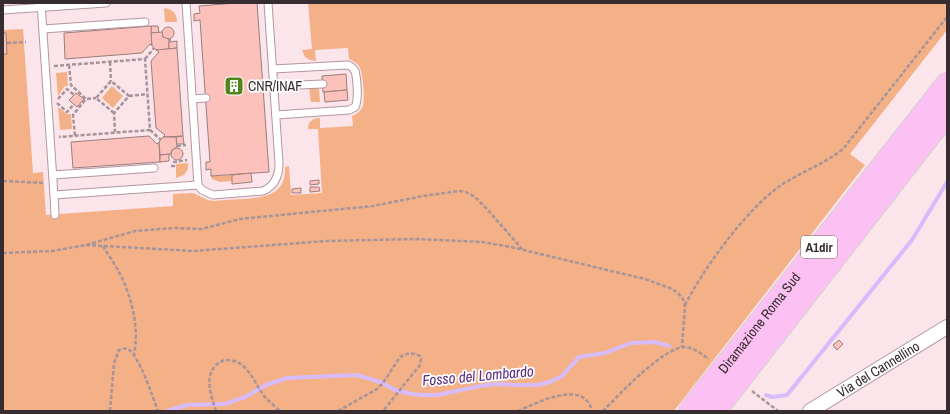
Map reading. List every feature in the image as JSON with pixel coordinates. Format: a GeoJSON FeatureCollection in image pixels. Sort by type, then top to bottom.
{"type":"FeatureCollection","features":[{"type":"Feature","properties":{"kind":"highway","name":"Diramazione Roma Sud"},"geometry":{"type":"LineString","coordinates":[[690,411],[947,84]]}},
{"type":"Feature","properties":{"kind":"highway","name":"Diramazione Roma Sud"},"geometry":{"type":"LineString","coordinates":[[715,411],[947,113]]}},
{"type":"Feature","properties":{"kind":"street","name":"Via del Cannellino"},"geometry":{"type":"LineString","coordinates":[[810,411],[947,327]]}},
{"type":"Feature","properties":{"kind":"lane"},"geometry":{"type":"LineString","coordinates":[[3,10],[41,5],[106,3]]}},
{"type":"Feature","properties":{"kind":"lane"},"geometry":{"type":"LineString","coordinates":[[186,3],[198,185],[202,190],[213,195],[262,192],[268,189],[278,178],[279,171],[276,114],[268,3]]}},
{"type":"Feature","properties":{"kind":"lane"},"geometry":{"type":"LineString","coordinates":[[41,5],[55,215]]}},
{"type":"Feature","properties":{"kind":"lane"},"geometry":{"type":"LineString","coordinates":[[43,29],[145,22]]}},
{"type":"Feature","properties":{"kind":"lane"},"geometry":{"type":"LineString","coordinates":[[273,69],[351,66],[355,72],[358,99],[356,107],[349,110],[276,114]]}},
{"type":"Feature","properties":{"kind":"lane"},"geometry":{"type":"LineString","coordinates":[[299,86],[323,84]]}},
{"type":"Feature","properties":{"kind":"lane"},"geometry":{"type":"LineString","coordinates":[[192,99],[206,98]]}},
{"type":"Feature","properties":{"kind":"lane"},"geometry":{"type":"LineString","coordinates":[[53,179],[154,168]]}},
{"type":"Feature","properties":{"kind":"lane"},"geometry":{"type":"LineString","coordinates":[[54,195],[198,185]]}},
{"type":"Feature","properties":{"kind":"path"},"geometry":{"type":"LineString","coordinates":[[685,306],[695,286],[708,267],[757,206],[791,179],[829,159],[843,149],[947,17]]}},
{"type":"Feature","properties":{"kind":"path"},"geometry":{"type":"LineString","coordinates":[[7,43],[26,42]]}},
{"type":"Feature","properties":{"kind":"path"},"geometry":{"type":"LineString","coordinates":[[154,48],[145,59],[147,94],[150,130],[161,140]]}},
{"type":"Feature","properties":{"kind":"path"},"geometry":{"type":"LineString","coordinates":[[54,66],[145,59]]}},
{"type":"Feature","properties":{"kind":"path"},"geometry":{"type":"LineString","coordinates":[[74,136],[73,115],[86,99],[96,98],[111,81],[110,62]]}},
{"type":"Feature","properties":{"kind":"path"},"geometry":{"type":"LineString","coordinates":[[69,65],[71,85],[86,99]]}},
{"type":"Feature","properties":{"kind":"path"},"geometry":{"type":"LineString","coordinates":[[111,81],[129,96]]}},
{"type":"Feature","properties":{"kind":"path"},"geometry":{"type":"LineString","coordinates":[[59,97],[67,88],[74,95]]}},
{"type":"Feature","properties":{"kind":"path"},"geometry":{"type":"LineString","coordinates":[[115,132],[114,113],[129,96],[147,94]]}},
{"type":"Feature","properties":{"kind":"path"},"geometry":{"type":"LineString","coordinates":[[96,98],[114,113]]}},
{"type":"Feature","properties":{"kind":"path"},"geometry":{"type":"LineString","coordinates":[[60,106],[67,112],[74,104]]}},
{"type":"Feature","properties":{"kind":"path"},"geometry":{"type":"LineString","coordinates":[[58,137],[150,130]]}},
{"type":"Feature","properties":{"kind":"path"},"geometry":{"type":"LineString","coordinates":[[170,166],[174,166],[174,162],[189,159]]}},
{"type":"Feature","properties":{"kind":"path"},"geometry":{"type":"LineString","coordinates":[[3,181],[53,179]]}},
{"type":"Feature","properties":{"kind":"path"},"geometry":{"type":"LineString","coordinates":[[3,253],[52,251],[86,245],[135,231],[174,228],[201,229],[240,219],[373,206],[423,196],[459,191],[475,197],[522,249]]}},
{"type":"Feature","properties":{"kind":"path"},"geometry":{"type":"LineString","coordinates":[[86,245],[193,251],[326,240],[416,238],[482,242],[522,249],[630,275],[659,283],[670,288],[678,293],[683,299],[685,306],[682,347]]}},
{"type":"Feature","properties":{"kind":"path"},"geometry":{"type":"LineString","coordinates":[[103,246],[122,278],[133,308],[137,341],[134,356]]}},
{"type":"Feature","properties":{"kind":"path"},"geometry":{"type":"LineString","coordinates":[[603,411],[656,361],[682,347],[694,350],[713,362]]}},
{"type":"Feature","properties":{"kind":"path"},"geometry":{"type":"LineString","coordinates":[[110,411],[114,363],[119,350],[125,348],[134,356],[142,370],[158,411]]}},
{"type":"Feature","properties":{"kind":"path"},"geometry":{"type":"LineString","coordinates":[[338,411],[377,389],[383,383],[400,357],[416,353],[422,359],[420,365],[383,411]]}},
{"type":"Feature","properties":{"kind":"path"},"geometry":{"type":"LineString","coordinates":[[216,411],[210,390],[211,373],[219,362],[231,360],[238,362],[246,368],[265,397],[280,411]]}},
{"type":"Feature","properties":{"kind":"path"},"geometry":{"type":"LineString","coordinates":[[750,390],[778,411]]}},
{"type":"Feature","properties":{"kind":"path"},"geometry":{"type":"LineString","coordinates":[[518,411],[548,398],[570,394],[585,399],[590,404],[592,411]]}},
{"type":"Feature","properties":{"kind":"shaded area"},"geometry":{"type":"Polygon","coordinates":[[[308,3],[947,3],[947,30],[850,154],[865,165],[674,411],[3,411],[3,30],[23,29],[33,173],[43,172],[46,215],[173,206],[173,194],[193,193],[208,200],[214,201],[261,197],[274,192],[279,188],[284,176],[285,167],[289,166],[291,195],[322,193],[318,129],[308,129],[309,124],[311,121],[320,118],[320,128],[353,126],[352,116],[362,109],[364,97],[362,74],[359,66],[349,59],[348,48],[315,50],[316,61],[305,57],[302,50],[312,49],[308,3]]]}},
{"type":"Feature","properties":{"kind":"shaded area"},"geometry":{"type":"Polygon","coordinates":[[[164,8],[174,12],[177,22],[165,22],[164,8]]]}},
{"type":"Feature","properties":{"kind":"shaded area"},"geometry":{"type":"Polygon","coordinates":[[[67,72],[68,86],[65,86],[58,96],[56,73],[67,72]]]}},
{"type":"Feature","properties":{"kind":"shaded area"},"geometry":{"type":"Polygon","coordinates":[[[112,86],[123,96],[113,108],[102,98],[112,86]]]}},
{"type":"Feature","properties":{"kind":"shaded area"},"geometry":{"type":"Polygon","coordinates":[[[309,88],[319,88],[320,102],[311,102],[309,88]]]}},
{"type":"Feature","properties":{"kind":"shaded area"},"geometry":{"type":"Polygon","coordinates":[[[58,107],[67,114],[71,114],[72,129],[60,130],[58,107]]]}},
{"type":"Feature","properties":{"kind":"shaded area"},"geometry":{"type":"Polygon","coordinates":[[[188,163],[188,169],[184,175],[176,178],[176,164],[188,163]]]}},
{"type":"Feature","properties":{"kind":"shaded area"},"geometry":{"type":"Polygon","coordinates":[[[232,175],[232,181],[220,182],[212,179],[211,176],[232,175]]]}},
{"type":"Feature","properties":{"kind":"building","name":"CNR/INAF"},"geometry":{"type":"Polygon","coordinates":[[[257,3],[269,172],[211,176],[211,169],[206,170],[206,162],[210,162],[200,20],[194,21],[194,14],[200,13],[199,6],[257,3]]]}},
{"type":"Feature","properties":{"kind":"building"},"geometry":{"type":"Polygon","coordinates":[[[151,26],[158,26],[159,33],[151,33],[151,26]]]}},
{"type":"Feature","properties":{"kind":"building"},"geometry":{"type":"Polygon","coordinates":[[[151,26],[152,46],[150,44],[142,53],[65,59],[64,33],[151,26]]]}},
{"type":"Feature","properties":{"kind":"building"},"geometry":{"type":"Polygon","coordinates":[[[170,27],[173,28],[173,38],[166,39],[163,38],[162,31],[163,28],[170,27]]]}},
{"type":"Feature","properties":{"kind":"building"},"geometry":{"type":"Polygon","coordinates":[[[162,32],[163,37],[169,39],[169,49],[156,50],[152,46],[151,33],[162,32]]]}},
{"type":"Feature","properties":{"kind":"building"},"geometry":{"type":"Polygon","coordinates":[[[3,33],[6,33],[7,54],[3,54],[3,33]]]}},
{"type":"Feature","properties":{"kind":"building"},"geometry":{"type":"Polygon","coordinates":[[[177,41],[177,48],[169,49],[169,42],[177,41]]]}},
{"type":"Feature","properties":{"kind":"building"},"geometry":{"type":"Polygon","coordinates":[[[177,48],[183,136],[163,137],[165,135],[156,128],[151,61],[159,52],[156,50],[177,48]]]}},
{"type":"Feature","properties":{"kind":"building"},"geometry":{"type":"Polygon","coordinates":[[[346,74],[347,90],[323,92],[322,76],[346,74]]]}},
{"type":"Feature","properties":{"kind":"building"},"geometry":{"type":"Polygon","coordinates":[[[347,90],[348,100],[325,102],[324,92],[347,90]]]}},
{"type":"Feature","properties":{"kind":"building"},"geometry":{"type":"Polygon","coordinates":[[[76,93],[84,99],[77,107],[69,100],[76,93]]]}},
{"type":"Feature","properties":{"kind":"building"},"geometry":{"type":"Polygon","coordinates":[[[149,136],[157,144],[159,142],[160,162],[73,168],[71,142],[149,136]]]}},
{"type":"Feature","properties":{"kind":"building"},"geometry":{"type":"Polygon","coordinates":[[[183,136],[184,144],[176,144],[176,137],[183,136]]]}},
{"type":"Feature","properties":{"kind":"building"},"geometry":{"type":"Polygon","coordinates":[[[163,137],[176,137],[177,147],[172,150],[171,154],[160,155],[159,142],[163,137]]]}},
{"type":"Feature","properties":{"kind":"building"},"geometry":{"type":"Polygon","coordinates":[[[175,148],[179,148],[183,154],[179,160],[175,160],[171,156],[171,152],[175,148]]]}},
{"type":"Feature","properties":{"kind":"building"},"geometry":{"type":"Polygon","coordinates":[[[169,154],[169,161],[160,162],[160,155],[169,154]]]}},
{"type":"Feature","properties":{"kind":"building"},"geometry":{"type":"Polygon","coordinates":[[[251,173],[252,182],[232,184],[232,175],[251,173]]]}},
{"type":"Feature","properties":{"kind":"building"},"geometry":{"type":"Polygon","coordinates":[[[319,180],[319,184],[310,185],[310,181],[319,180]]]}},
{"type":"Feature","properties":{"kind":"building"},"geometry":{"type":"Polygon","coordinates":[[[310,187],[319,187],[320,191],[310,192],[310,187]]]}},
{"type":"Feature","properties":{"kind":"building"},"geometry":{"type":"Polygon","coordinates":[[[301,188],[301,193],[292,193],[292,189],[301,188]]]}},
{"type":"Feature","properties":{"kind":"building"},"geometry":{"type":"Polygon","coordinates":[[[839,340],[843,344],[837,350],[833,345],[839,340]]]}},
{"type":"Feature","properties":{"kind":"waterway"},"geometry":{"type":"LineString","coordinates":[[766,395],[772,397],[787,395],[912,240],[947,182]]}},
{"type":"Feature","properties":{"kind":"waterway","name":"Fosso del Lombardo"},"geometry":{"type":"LineString","coordinates":[[167,411],[187,405],[225,404],[245,397],[266,385],[287,378],[357,375],[383,383],[395,390],[423,395],[438,395],[496,384],[537,385],[550,382],[562,376],[579,357],[605,353],[631,343],[655,342],[669,346]]}},
{"type":"Feature","properties":{"kind":"place","name":"CNR/INAF"},"geometry":{"type":"Point","coordinates":[234,86]}}]}
